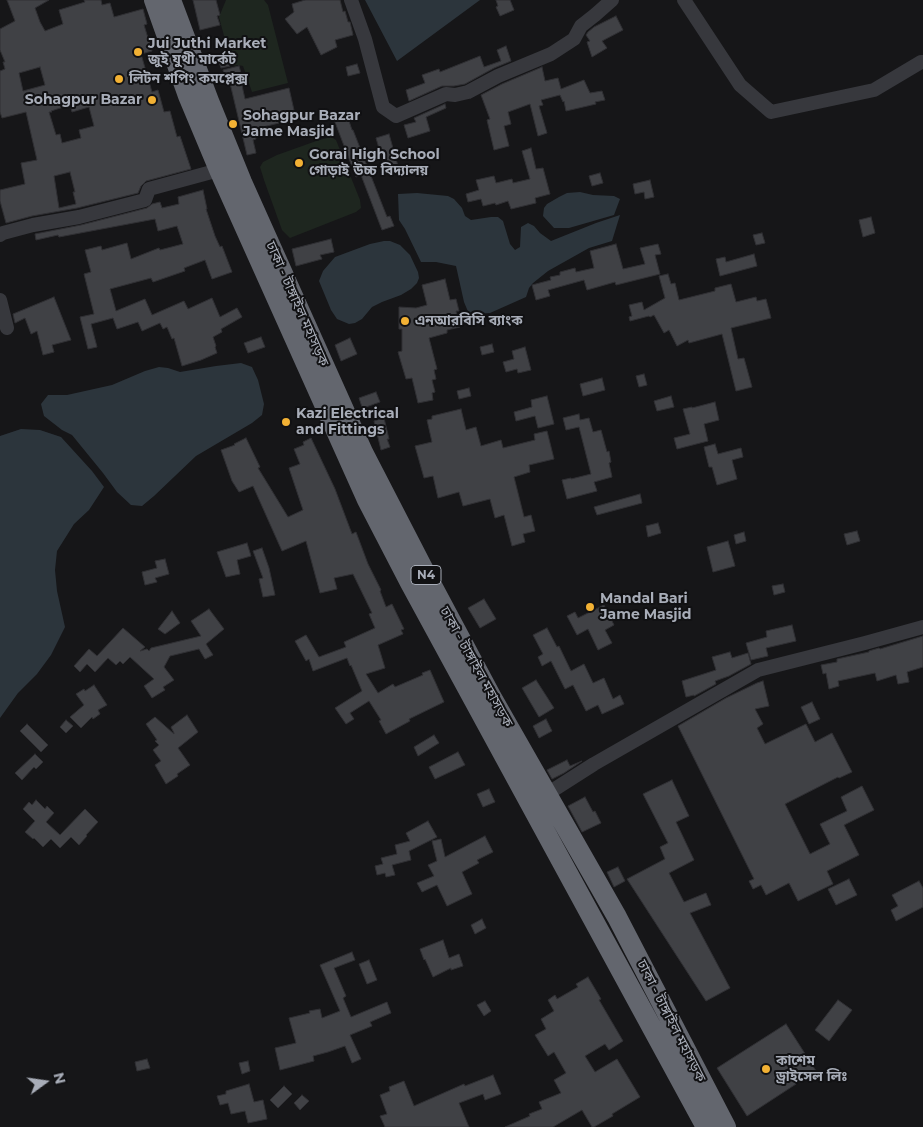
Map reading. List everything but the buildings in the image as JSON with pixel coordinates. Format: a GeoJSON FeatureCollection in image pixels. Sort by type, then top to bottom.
{"type":"FeatureCollection","features":[{"type":"Feature","properties":{"kind":"highway","name":"ঢাকা - টাঙ্গাইল মহাসড়ক"},"geometry":{"type":"LineString","coordinates":[[154,0],[188,96],[219,170],[368,500],[415,591],[706,1127]]}},
{"type":"Feature","properties":{"kind":"highway","name":"ঢাকা - টাঙ্গাইল মহাসড়ক"},"geometry":{"type":"LineString","coordinates":[[171,0],[242,182],[363,452],[492,696],[617,916],[726,1127]]}},
{"type":"Feature","properties":{"kind":"highway"},"geometry":{"type":"LineString","coordinates":[[635,996],[653,986]]}},
{"type":"Feature","properties":{"kind":"street"},"geometry":{"type":"LineString","coordinates":[[351,0],[365,40],[383,106],[396,116],[446,94],[455,95],[468,92],[498,76],[551,54],[574,39],[581,26],[612,0]]}},
{"type":"Feature","properties":{"kind":"street"},"geometry":{"type":"LineString","coordinates":[[684,0],[740,85],[771,112],[874,90],[923,62]]}},
{"type":"Feature","properties":{"kind":"street"},"geometry":{"type":"LineString","coordinates":[[0,235],[33,225],[79,217],[145,200],[149,189],[219,170]]}},
{"type":"Feature","properties":{"kind":"street"},"geometry":{"type":"LineString","coordinates":[[0,300],[7,328]]}},
{"type":"Feature","properties":{"kind":"street"},"geometry":{"type":"LineString","coordinates":[[547,794],[602,759],[758,670],[923,627]]}},
{"type":"Feature","properties":{"kind":"shaded area"},"geometry":{"type":"Polygon","coordinates":[[[226,0],[264,0],[268,5],[288,83],[252,92],[243,66],[232,66],[219,17],[226,0]]]}},
{"type":"Feature","properties":{"kind":"shaded area"},"geometry":{"type":"Polygon","coordinates":[[[365,0],[480,0],[397,61],[365,0]]]}},
{"type":"Feature","properties":{"kind":"shaded area"},"geometry":{"type":"Polygon","coordinates":[[[331,137],[336,140],[360,200],[361,208],[356,212],[290,238],[282,230],[260,167],[263,162],[277,155],[331,137]]]}},
{"type":"Feature","properties":{"kind":"shaded area"},"geometry":{"type":"Polygon","coordinates":[[[580,192],[614,196],[620,199],[614,215],[569,228],[554,228],[543,216],[544,208],[547,204],[567,193],[580,192]]]}},
{"type":"Feature","properties":{"kind":"shaded area"},"geometry":{"type":"Polygon","coordinates":[[[417,193],[448,196],[454,199],[462,208],[465,216],[471,220],[498,217],[503,221],[510,244],[515,250],[520,247],[521,227],[528,223],[551,241],[620,215],[612,241],[589,248],[548,271],[533,283],[526,297],[490,313],[469,314],[464,302],[456,266],[436,262],[421,262],[399,220],[398,194],[417,193]]]}},
{"type":"Feature","properties":{"kind":"shaded area"},"geometry":{"type":"Polygon","coordinates":[[[384,241],[400,245],[410,255],[418,272],[419,278],[417,283],[401,295],[372,307],[362,319],[355,323],[349,324],[337,319],[331,310],[319,281],[323,271],[335,257],[384,241]]]}},
{"type":"Feature","properties":{"kind":"shaded area"},"geometry":{"type":"Polygon","coordinates":[[[241,363],[252,367],[258,380],[264,404],[262,415],[252,423],[196,456],[142,506],[131,505],[117,492],[72,435],[44,416],[41,404],[48,395],[67,395],[112,385],[159,367],[180,372],[241,363]]]}},
{"type":"Feature","properties":{"kind":"shaded area"},"geometry":{"type":"Polygon","coordinates":[[[21,429],[40,430],[61,437],[104,487],[89,510],[74,524],[57,551],[55,570],[57,591],[65,627],[51,655],[37,674],[18,693],[0,718],[0,436],[21,429]]]}},
{"type":"Feature","properties":{"kind":"place","name":"Jui Juthi Market জুই যুথী মার্কেট"},"geometry":{"type":"Point","coordinates":[138,52]}},
{"type":"Feature","properties":{"kind":"place","name":"লিটন শপিং কমপ্লেক্স"},"geometry":{"type":"Point","coordinates":[119,79]}},
{"type":"Feature","properties":{"kind":"place","name":"Sohagpur Bazar"},"geometry":{"type":"Point","coordinates":[152,100]}},
{"type":"Feature","properties":{"kind":"place","name":"Sohagpur Bazar Jame Masjid"},"geometry":{"type":"Point","coordinates":[233,124]}},
{"type":"Feature","properties":{"kind":"place","name":"Gorai High School গোড়াই উচ্চ বিদ্যালয়"},"geometry":{"type":"Point","coordinates":[299,163]}},
{"type":"Feature","properties":{"kind":"place","name":"এনআরবিসি ব্যাংক"},"geometry":{"type":"Point","coordinates":[405,321]}},
{"type":"Feature","properties":{"kind":"place","name":"Kazi Electrical and Fittings"},"geometry":{"type":"Point","coordinates":[286,422]}},
{"type":"Feature","properties":{"kind":"place","name":"Mandal Bari Jame Masjid"},"geometry":{"type":"Point","coordinates":[590,607]}},
{"type":"Feature","properties":{"kind":"place","name":"কাশেম ড্রাইসেল লিঃ"},"geometry":{"type":"Point","coordinates":[766,1069]}}]}
